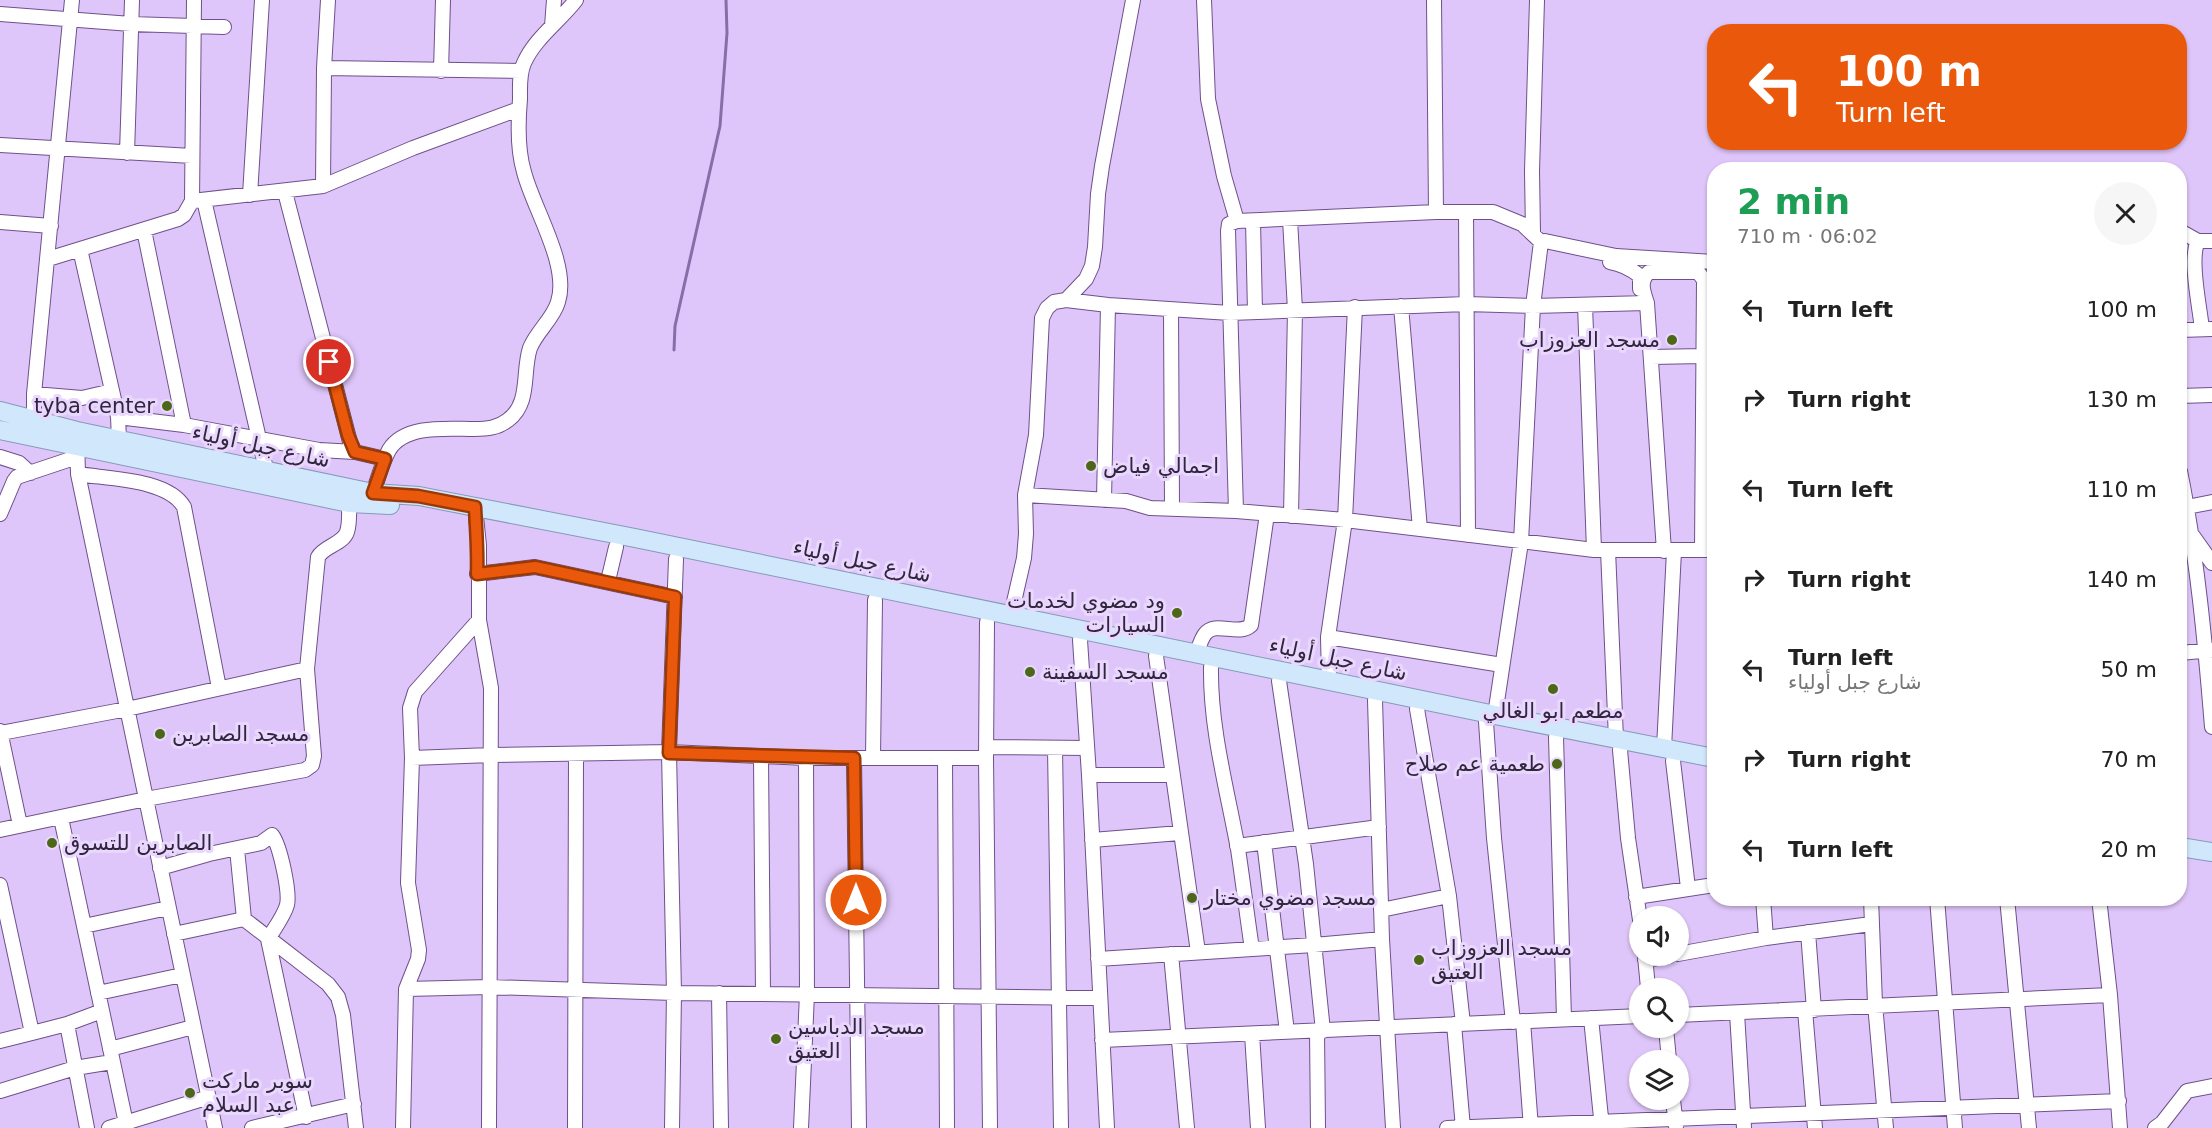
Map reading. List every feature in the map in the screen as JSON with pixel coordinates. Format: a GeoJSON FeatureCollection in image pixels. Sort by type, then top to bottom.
{"type":"FeatureCollection","features":[{"type":"Feature","properties":{"kind":"main road","name":"شارع جبل أولياء"},"geometry":{"type":"LineString","coordinates":[[0,411],[34,421],[77,444],[119,439],[373,493],[418,496],[616,547],[1417,709],[1439,708]]}},
{"type":"Feature","properties":{"kind":"main road","name":"شارع جبل أولياء"},"geometry":{"type":"LineString","coordinates":[[0,430],[77,444],[349,503],[475,512],[763,564],[1329,679],[1439,708],[1618,744],[1707,767]]}},
{"type":"Feature","properties":{"kind":"main road","name":"شارع جبل أولياء"},"geometry":{"type":"LineString","coordinates":[[1490,718],[1556,737],[1618,744]]}},
{"type":"Feature","properties":{"kind":"main road","name":"شارع جبل أولياء"},"geometry":{"type":"LineString","coordinates":[[1668,755],[1707,758]]}},
{"type":"Feature","properties":{"kind":"main road"},"geometry":{"type":"LineString","coordinates":[[2187,837],[2212,842]]}},
{"type":"Feature","properties":{"kind":"main road"},"geometry":{"type":"LineString","coordinates":[[2187,848],[2212,852]]}},
{"type":"Feature","properties":{"kind":"street"},"geometry":{"type":"LineString","coordinates":[[34,421],[34,394],[72,0]]}},
{"type":"Feature","properties":{"kind":"street"},"geometry":{"type":"LineString","coordinates":[[127,153],[132,0]]}},
{"type":"Feature","properties":{"kind":"street"},"geometry":{"type":"LineString","coordinates":[[194,0],[192,156],[198,201],[261,441],[266,469]]}},
{"type":"Feature","properties":{"kind":"street"},"geometry":{"type":"LineString","coordinates":[[250,195],[262,0]]}},
{"type":"Feature","properties":{"kind":"street"},"geometry":{"type":"LineString","coordinates":[[323,186],[324,68],[328,0]]}},
{"type":"Feature","properties":{"kind":"street"},"geometry":{"type":"LineString","coordinates":[[441,71],[444,0]]}},
{"type":"Feature","properties":{"kind":"street"},"geometry":{"type":"LineString","coordinates":[[552,26],[554,0]]}},
{"type":"Feature","properties":{"kind":"street"},"geometry":{"type":"LineString","coordinates":[[373,493],[393,444],[404,437],[434,430],[493,428],[507,421],[519,409],[524,394],[530,349],[538,333],[555,310],[560,294],[557,265],[547,231],[522,168],[519,110],[521,71],[530,52],[576,0]]}},
{"type":"Feature","properties":{"kind":"street"},"geometry":{"type":"LineString","coordinates":[[1066,300],[1086,279],[1092,266],[1102,166],[1133,0]]}},
{"type":"Feature","properties":{"kind":"street"},"geometry":{"type":"LineString","coordinates":[[1204,0],[1208,99],[1224,176],[1237,221]]}},
{"type":"Feature","properties":{"kind":"street"},"geometry":{"type":"LineString","coordinates":[[1434,0],[1436,212]]}},
{"type":"Feature","properties":{"kind":"street"},"geometry":{"type":"LineString","coordinates":[[1531,1127],[1494,838],[1490,718],[1503,665],[1521,542],[1537,238],[1532,171],[1537,0]]}},
{"type":"Feature","properties":{"kind":"street"},"geometry":{"type":"LineString","coordinates":[[0,14],[131,24],[224,27]]}},
{"type":"Feature","properties":{"kind":"street"},"geometry":{"type":"LineString","coordinates":[[324,68],[521,71]]}},
{"type":"Feature","properties":{"kind":"street"},"geometry":{"type":"LineString","coordinates":[[48,259],[178,219],[198,201],[323,186],[413,148],[519,110]]}},
{"type":"Feature","properties":{"kind":"street"},"geometry":{"type":"LineString","coordinates":[[0,145],[192,156]]}},
{"type":"Feature","properties":{"kind":"street"},"geometry":{"type":"LineString","coordinates":[[285,192],[348,435],[355,452]]}},
{"type":"Feature","properties":{"kind":"street"},"geometry":{"type":"LineString","coordinates":[[1236,511],[1227,231],[1229,224],[1253,220],[1436,212],[1493,212],[1510,218],[1537,238],[1581,250],[1625,257],[1707,262]]}},
{"type":"Feature","properties":{"kind":"street"},"geometry":{"type":"LineString","coordinates":[[1466,212],[1468,535]]}},
{"type":"Feature","properties":{"kind":"street"},"geometry":{"type":"LineString","coordinates":[[1290,219],[1295,310],[1291,516]]}},
{"type":"Feature","properties":{"kind":"street"},"geometry":{"type":"LineString","coordinates":[[1253,220],[1256,312]]}},
{"type":"Feature","properties":{"kind":"street"},"geometry":{"type":"LineString","coordinates":[[0,222],[51,226]]}},
{"type":"Feature","properties":{"kind":"street"},"geometry":{"type":"LineString","coordinates":[[144,230],[184,425]]}},
{"type":"Feature","properties":{"kind":"street"},"geometry":{"type":"LineString","coordinates":[[2187,235],[2198,241],[2212,241]]}},
{"type":"Feature","properties":{"kind":"street"},"geometry":{"type":"LineString","coordinates":[[2187,330],[2207,329],[2194,260],[2198,241]]}},
{"type":"Feature","properties":{"kind":"street"},"geometry":{"type":"LineString","coordinates":[[80,249],[118,417],[119,439]]}},
{"type":"Feature","properties":{"kind":"street"},"geometry":{"type":"LineString","coordinates":[[1581,250],[1605,261],[1622,264],[1632,269],[1640,276],[1644,303]]}},
{"type":"Feature","properties":{"kind":"street"},"geometry":{"type":"LineString","coordinates":[[1688,888],[1668,755],[1669,551],[1651,357],[1642,289],[1644,277],[1649,272],[1698,272],[1707,279]]}},
{"type":"Feature","properties":{"kind":"street"},"geometry":{"type":"LineString","coordinates":[[1011,615],[1024,558],[1025,495],[1036,435],[1042,318],[1047,308],[1054,302],[1066,300],[1230,313],[1466,304],[1533,306],[1644,303]]}},
{"type":"Feature","properties":{"kind":"street"},"geometry":{"type":"LineString","coordinates":[[1104,500],[1108,305]]}},
{"type":"Feature","properties":{"kind":"street"},"geometry":{"type":"LineString","coordinates":[[1585,305],[1594,550]]}},
{"type":"Feature","properties":{"kind":"street"},"geometry":{"type":"LineString","coordinates":[[1707,305],[1703,356],[1707,511]]}},
{"type":"Feature","properties":{"kind":"street"},"geometry":{"type":"LineString","coordinates":[[1401,306],[1420,529]]}},
{"type":"Feature","properties":{"kind":"street"},"geometry":{"type":"LineString","coordinates":[[1329,679],[1328,637],[1345,520],[1355,307]]}},
{"type":"Feature","properties":{"kind":"street"},"geometry":{"type":"LineString","coordinates":[[1171,310],[1172,508]]}},
{"type":"Feature","properties":{"kind":"street"},"geometry":{"type":"LineString","coordinates":[[1651,357],[1703,356]]}},
{"type":"Feature","properties":{"kind":"street"},"geometry":{"type":"LineString","coordinates":[[34,394],[82,398],[112,391]]}},
{"type":"Feature","properties":{"kind":"street"},"geometry":{"type":"LineString","coordinates":[[2187,396],[2212,395]]}},
{"type":"Feature","properties":{"kind":"street"},"geometry":{"type":"LineString","coordinates":[[118,417],[184,425],[261,441],[319,450],[355,452],[385,459]]}},
{"type":"Feature","properties":{"kind":"street"},"geometry":{"type":"LineString","coordinates":[[0,514],[17,477],[30,473],[77,444],[78,474],[215,1128]]}},
{"type":"Feature","properties":{"kind":"street"},"geometry":{"type":"LineString","coordinates":[[0,457],[20,463],[30,473]]}},
{"type":"Feature","properties":{"kind":"street"},"geometry":{"type":"LineString","coordinates":[[78,474],[153,486],[166,490],[179,498],[184,507],[219,688]]}},
{"type":"Feature","properties":{"kind":"street"},"geometry":{"type":"LineString","coordinates":[[1025,495],[1126,501],[1150,508],[1236,511],[1345,520],[1594,550],[1707,550]]}},
{"type":"Feature","properties":{"kind":"street"},"geometry":{"type":"LineString","coordinates":[[2212,502],[2187,507],[2189,537],[2209,651],[2212,727]]}},
{"type":"Feature","properties":{"kind":"street"},"geometry":{"type":"LineString","coordinates":[[0,830],[146,799],[305,771],[312,765],[314,756],[307,669],[318,557],[321,552],[347,533],[349,503]]}},
{"type":"Feature","properties":{"kind":"street"},"geometry":{"type":"LineString","coordinates":[[475,512],[479,545],[477,574],[479,620],[491,688],[489,1128]]}},
{"type":"Feature","properties":{"kind":"street"},"geometry":{"type":"LineString","coordinates":[[1197,652],[1205,633],[1211,629],[1244,630],[1251,625],[1267,514]]}},
{"type":"Feature","properties":{"kind":"street"},"geometry":{"type":"LineString","coordinates":[[2189,537],[2212,562]]}},
{"type":"Feature","properties":{"kind":"street"},"geometry":{"type":"LineString","coordinates":[[608,581],[616,547]]}},
{"type":"Feature","properties":{"kind":"street"},"geometry":{"type":"LineString","coordinates":[[1608,550],[1618,744],[1638,906]]}},
{"type":"Feature","properties":{"kind":"street"},"geometry":{"type":"LineString","coordinates":[[672,1128],[674,993],[669,753],[676,559]]}},
{"type":"Feature","properties":{"kind":"street"},"geometry":{"type":"LineString","coordinates":[[477,574],[535,567],[675,597]]}},
{"type":"Feature","properties":{"kind":"street"},"geometry":{"type":"LineString","coordinates":[[873,758],[875,600]]}},
{"type":"Feature","properties":{"kind":"street"},"geometry":{"type":"LineString","coordinates":[[403,1128],[406,989],[418,959],[419,950],[408,883],[412,758],[411,708],[415,692],[479,620]]}},
{"type":"Feature","properties":{"kind":"street"},"geometry":{"type":"LineString","coordinates":[[987,622],[990,1128]]}},
{"type":"Feature","properties":{"kind":"street"},"geometry":{"type":"LineString","coordinates":[[1328,637],[1503,665]]}},
{"type":"Feature","properties":{"kind":"street"},"geometry":{"type":"LineString","coordinates":[[1080,640],[1107,1128]]}},
{"type":"Feature","properties":{"kind":"street"},"geometry":{"type":"LineString","coordinates":[[2187,652],[2209,651]]}},
{"type":"Feature","properties":{"kind":"street"},"geometry":{"type":"LineString","coordinates":[[1156,656],[1171,775],[1198,952]]}},
{"type":"Feature","properties":{"kind":"street"},"geometry":{"type":"LineString","coordinates":[[1211,667],[1210,684],[1222,772],[1237,846],[1252,949]]}},
{"type":"Feature","properties":{"kind":"street"},"geometry":{"type":"LineString","coordinates":[[20,825],[0,732],[127,709],[307,669]]}},
{"type":"Feature","properties":{"kind":"street"},"geometry":{"type":"LineString","coordinates":[[1279,681],[1314,945],[1320,1031],[1318,1128]]}},
{"type":"Feature","properties":{"kind":"street"},"geometry":{"type":"LineString","coordinates":[[1375,700],[1382,939],[1393,1128]]}},
{"type":"Feature","properties":{"kind":"street"},"geometry":{"type":"LineString","coordinates":[[1417,709],[1449,896],[1463,1128]]}},
{"type":"Feature","properties":{"kind":"street"},"geometry":{"type":"LineString","coordinates":[[1556,737],[1564,1019]]}},
{"type":"Feature","properties":{"kind":"street"},"geometry":{"type":"LineString","coordinates":[[1055,748],[1061,1128]]}},
{"type":"Feature","properties":{"kind":"street"},"geometry":{"type":"LineString","coordinates":[[412,758],[669,753],[806,758],[945,759],[986,753],[1087,748]]}},
{"type":"Feature","properties":{"kind":"street"},"geometry":{"type":"LineString","coordinates":[[575,1128],[576,754]]}},
{"type":"Feature","properties":{"kind":"street"},"geometry":{"type":"LineString","coordinates":[[761,757],[763,993]]}},
{"type":"Feature","properties":{"kind":"street"},"geometry":{"type":"LineString","coordinates":[[801,1128],[807,994],[806,758]]}},
{"type":"Feature","properties":{"kind":"street"},"geometry":{"type":"LineString","coordinates":[[854,758],[859,1128]]}},
{"type":"Feature","properties":{"kind":"street"},"geometry":{"type":"LineString","coordinates":[[945,759],[947,1128]]}},
{"type":"Feature","properties":{"kind":"street"},"geometry":{"type":"LineString","coordinates":[[1089,775],[1171,775]]}},
{"type":"Feature","properties":{"kind":"street"},"geometry":{"type":"LineString","coordinates":[[61,818],[126,1126]]}},
{"type":"Feature","properties":{"kind":"street"},"geometry":{"type":"LineString","coordinates":[[1237,846],[1379,827]]}},
{"type":"Feature","properties":{"kind":"street"},"geometry":{"type":"LineString","coordinates":[[1092,840],[1180,833]]}},
{"type":"Feature","properties":{"kind":"street"},"geometry":{"type":"LineString","coordinates":[[160,868],[209,854],[261,843],[272,835],[277,840],[284,873],[287,905],[268,939],[306,1117]]}},
{"type":"Feature","properties":{"kind":"street"},"geometry":{"type":"LineString","coordinates":[[1264,842],[1287,1032]]}},
{"type":"Feature","properties":{"kind":"street"},"geometry":{"type":"LineString","coordinates":[[237,849],[244,919],[328,984],[339,998],[356,1128]]}},
{"type":"Feature","properties":{"kind":"street"},"geometry":{"type":"LineString","coordinates":[[0,885],[32,1033]]}},
{"type":"Feature","properties":{"kind":"street"},"geometry":{"type":"LineString","coordinates":[[1636,897],[1707,886]]}},
{"type":"Feature","properties":{"kind":"street"},"geometry":{"type":"LineString","coordinates":[[1381,910],[1449,896]]}},
{"type":"Feature","properties":{"kind":"street"},"geometry":{"type":"LineString","coordinates":[[1764,906],[1766,938]]}},
{"type":"Feature","properties":{"kind":"street"},"geometry":{"type":"LineString","coordinates":[[1871,906],[1875,1004],[1886,1128]]}},
{"type":"Feature","properties":{"kind":"street"},"geometry":{"type":"LineString","coordinates":[[1938,906],[1955,1128]]}},
{"type":"Feature","properties":{"kind":"street"},"geometry":{"type":"LineString","coordinates":[[2008,906],[2029,1128]]}},
{"type":"Feature","properties":{"kind":"street"},"geometry":{"type":"LineString","coordinates":[[2100,906],[2110,995],[2120,1128]]}},
{"type":"Feature","properties":{"kind":"street"},"geometry":{"type":"LineString","coordinates":[[84,927],[168,908]]}},
{"type":"Feature","properties":{"kind":"street"},"geometry":{"type":"LineString","coordinates":[[174,934],[244,919]]}},
{"type":"Feature","properties":{"kind":"street"},"geometry":{"type":"LineString","coordinates":[[1689,952],[1766,938],[1871,924]]}},
{"type":"Feature","properties":{"kind":"street"},"geometry":{"type":"LineString","coordinates":[[1808,932],[1814,1121]]}},
{"type":"Feature","properties":{"kind":"street"},"geometry":{"type":"LineString","coordinates":[[1098,959],[1382,939]]}},
{"type":"Feature","properties":{"kind":"street"},"geometry":{"type":"LineString","coordinates":[[1171,954],[1187,1128]]}},
{"type":"Feature","properties":{"kind":"street"},"geometry":{"type":"LineString","coordinates":[[98,993],[182,975]]}},
{"type":"Feature","properties":{"kind":"street"},"geometry":{"type":"LineString","coordinates":[[406,989],[490,987],[674,993],[1100,998]]}},
{"type":"Feature","properties":{"kind":"street"},"geometry":{"type":"LineString","coordinates":[[719,993],[721,1128]]}},
{"type":"Feature","properties":{"kind":"street"},"geometry":{"type":"LineString","coordinates":[[1689,1015],[1810,1010],[1875,1004],[2110,995]]}},
{"type":"Feature","properties":{"kind":"street"},"geometry":{"type":"LineString","coordinates":[[0,1041],[67,1024],[102,1011]]}},
{"type":"Feature","properties":{"kind":"street"},"geometry":{"type":"LineString","coordinates":[[1737,1013],[1743,1122]]}},
{"type":"Feature","properties":{"kind":"street"},"geometry":{"type":"LineString","coordinates":[[1102,1040],[1629,1016]]}},
{"type":"Feature","properties":{"kind":"street"},"geometry":{"type":"LineString","coordinates":[[1591,1018],[1602,1125]]}},
{"type":"Feature","properties":{"kind":"street"},"geometry":{"type":"LineString","coordinates":[[67,1024],[87,1128]]}},
{"type":"Feature","properties":{"kind":"street"},"geometry":{"type":"LineString","coordinates":[[0,1091],[193,1027]]}},
{"type":"Feature","properties":{"kind":"street"},"geometry":{"type":"LineString","coordinates":[[1252,1034],[1258,1128]]}},
{"type":"Feature","properties":{"kind":"street"},"geometry":{"type":"LineString","coordinates":[[2155,1128],[2187,1091],[2212,1086]]}},
{"type":"Feature","properties":{"kind":"street"},"geometry":{"type":"LineString","coordinates":[[109,1128],[126,1126],[209,1097]]}},
{"type":"Feature","properties":{"kind":"street"},"geometry":{"type":"LineString","coordinates":[[1447,1128],[1814,1121],[1884,1110],[2119,1101]]}},
{"type":"Feature","properties":{"kind":"street"},"geometry":{"type":"LineString","coordinates":[[252,1128],[354,1104]]}},
{"type":"Feature","properties":{"kind":"waterway"},"geometry":{"type":"LineString","coordinates":[[674,350],[675,326],[720,126],[727,33],[726,0]]}},
{"type":"Feature","properties":{"kind":"place","name":"مسجد العزوزاب"},"geometry":{"type":"Point","coordinates":[1672,340]}},
{"type":"Feature","properties":{"kind":"place","name":"tyba center"},"geometry":{"type":"Point","coordinates":[167,406]}},
{"type":"Feature","properties":{"kind":"place","name":"اجمالي فياض"},"geometry":{"type":"Point","coordinates":[1091,466]}},
{"type":"Feature","properties":{"kind":"place","name":"ود مضوي لخدمات السيارات"},"geometry":{"type":"Point","coordinates":[1177,613]}},
{"type":"Feature","properties":{"kind":"place","name":"مسجد السفينة"},"geometry":{"type":"Point","coordinates":[1030,672]}},
{"type":"Feature","properties":{"kind":"place","name":"مطعم ابو الغالي"},"geometry":{"type":"Point","coordinates":[1553,689]}},
{"type":"Feature","properties":{"kind":"place","name":"مسجد الصابرين"},"geometry":{"type":"Point","coordinates":[160,734]}},
{"type":"Feature","properties":{"kind":"place","name":"طعمية عم صلاح"},"geometry":{"type":"Point","coordinates":[1557,764]}},
{"type":"Feature","properties":{"kind":"place","name":"الصابرين للتسوق"},"geometry":{"type":"Point","coordinates":[52,843]}},
{"type":"Feature","properties":{"kind":"place","name":"مسجد مضوي مختار"},"geometry":{"type":"Point","coordinates":[1192,898]}},
{"type":"Feature","properties":{"kind":"place","name":"مسجد العزوزاب العتيق"},"geometry":{"type":"Point","coordinates":[1419,960]}},
{"type":"Feature","properties":{"kind":"place","name":"مسجد الدباسين العتيق"},"geometry":{"type":"Point","coordinates":[776,1039]}},
{"type":"Feature","properties":{"kind":"place","name":"سوبر ماركت عبد السلام"},"geometry":{"type":"Point","coordinates":[190,1093]}},
{"type":"Feature","properties":{"kind":"route"},"geometry":{"type":"LineString","coordinates":[[329,362],[348,435],[355,452],[385,459],[373,493],[418,496],[475,507],[479,545],[477,574],[519,567],[535,567],[675,597],[669,753],[854,758],[856,900]]}}]}
